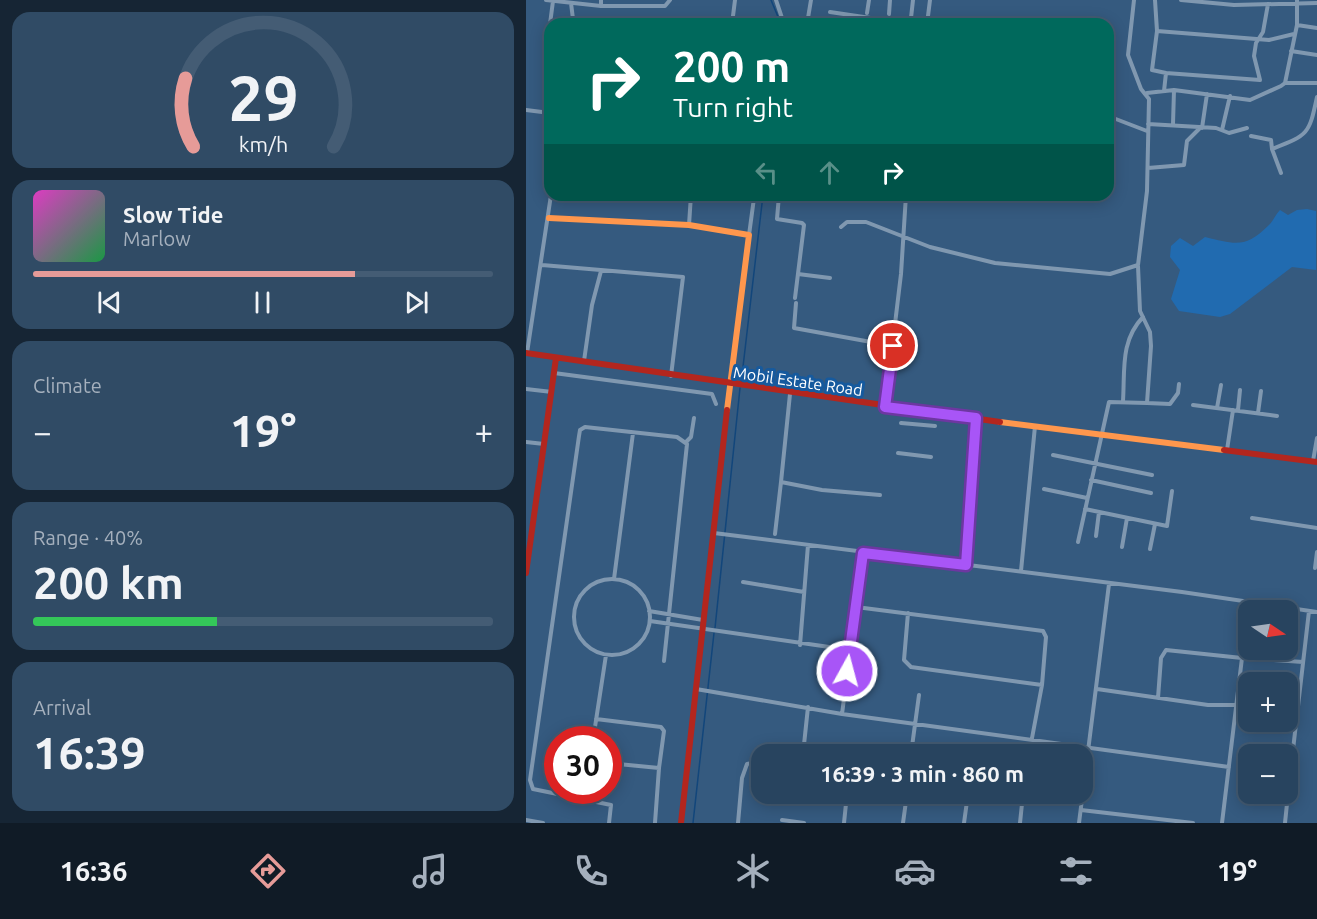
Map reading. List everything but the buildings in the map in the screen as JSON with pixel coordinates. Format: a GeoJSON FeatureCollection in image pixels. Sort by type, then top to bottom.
{"type":"FeatureCollection","features":[{"type":"Feature","properties":{"kind":"street"},"geometry":{"type":"LineString","coordinates":[[546,0],[601,6],[665,6],[670,0]]}},
{"type":"Feature","properties":{"kind":"street"},"geometry":{"type":"LineString","coordinates":[[601,0],[601,6]]}},
{"type":"Feature","properties":{"kind":"street"},"geometry":{"type":"LineString","coordinates":[[733,18],[735,0]]}},
{"type":"Feature","properties":{"kind":"street"},"geometry":{"type":"LineString","coordinates":[[776,0],[782,18]]}},
{"type":"Feature","properties":{"kind":"street"},"geometry":{"type":"LineString","coordinates":[[808,18],[811,0]]}},
{"type":"Feature","properties":{"kind":"street"},"geometry":{"type":"LineString","coordinates":[[867,13],[869,0]]}},
{"type":"Feature","properties":{"kind":"street"},"geometry":{"type":"LineString","coordinates":[[889,14],[890,0]]}},
{"type":"Feature","properties":{"kind":"street"},"geometry":{"type":"LineString","coordinates":[[911,18],[913,0]]}},
{"type":"Feature","properties":{"kind":"street"},"geometry":{"type":"LineString","coordinates":[[928,18],[930,0]]}},
{"type":"Feature","properties":{"kind":"street"},"geometry":{"type":"LineString","coordinates":[[1134,0],[1128,55],[1141,88],[1147,93],[1174,90],[1257,99],[1285,83],[1316,83]]}},
{"type":"Feature","properties":{"kind":"street"},"geometry":{"type":"LineString","coordinates":[[1155,0],[1157,31],[1152,70],[1260,80],[1254,56],[1263,32],[1268,3]]}},
{"type":"Feature","properties":{"kind":"street"},"geometry":{"type":"LineString","coordinates":[[1181,0],[1234,5],[1297,1],[1316,3]]}},
{"type":"Feature","properties":{"kind":"street"},"geometry":{"type":"LineString","coordinates":[[551,18],[553,1]]}},
{"type":"Feature","properties":{"kind":"street"},"geometry":{"type":"LineString","coordinates":[[1285,83],[1297,25],[1297,1]]}},
{"type":"Feature","properties":{"kind":"street"},"geometry":{"type":"LineString","coordinates":[[569,2],[572,18]]}},
{"type":"Feature","properties":{"kind":"street"},"geometry":{"type":"LineString","coordinates":[[830,12],[857,18]]}},
{"type":"Feature","properties":{"kind":"street"},"geometry":{"type":"LineString","coordinates":[[1297,25],[1316,28]]}},
{"type":"Feature","properties":{"kind":"street"},"geometry":{"type":"LineString","coordinates":[[1157,31],[1269,39],[1294,34]]}},
{"type":"Feature","properties":{"kind":"street"},"geometry":{"type":"LineString","coordinates":[[1291,51],[1316,55]]}},
{"type":"Feature","properties":{"kind":"street"},"geometry":{"type":"LineString","coordinates":[[1164,91],[1165,73]]}},
{"type":"Feature","properties":{"kind":"street"},"geometry":{"type":"LineString","coordinates":[[1173,124],[1174,90]]}},
{"type":"Feature","properties":{"kind":"street"},"geometry":{"type":"LineString","coordinates":[[1147,93],[1148,168],[1138,265],[1138,297],[1150,332],[1152,346],[1147,403]]}},
{"type":"Feature","properties":{"kind":"street"},"geometry":{"type":"LineString","coordinates":[[1148,168],[1184,165],[1187,141],[1200,129],[1207,94]]}},
{"type":"Feature","properties":{"kind":"street"},"geometry":{"type":"LineString","coordinates":[[1222,130],[1230,96]]}},
{"type":"Feature","properties":{"kind":"street"},"geometry":{"type":"LineString","coordinates":[[1272,149],[1298,139],[1309,128],[1316,97]]}},
{"type":"Feature","properties":{"kind":"street"},"geometry":{"type":"LineString","coordinates":[[526,110],[544,112]]}},
{"type":"Feature","properties":{"kind":"street"},"geometry":{"type":"LineString","coordinates":[[1114,118],[1147,130]]}},
{"type":"Feature","properties":{"kind":"street"},"geometry":{"type":"LineString","coordinates":[[1147,124],[1173,124],[1233,132],[1247,128]]}},
{"type":"Feature","properties":{"kind":"street"},"geometry":{"type":"LineString","coordinates":[[1250,136],[1272,140],[1272,149],[1281,173]]}},
{"type":"Feature","properties":{"kind":"street"},"geometry":{"type":"LineString","coordinates":[[526,353],[542,265],[550,201]]}},
{"type":"Feature","properties":{"kind":"street"},"geometry":{"type":"LineString","coordinates":[[688,225],[690,201]]}},
{"type":"Feature","properties":{"kind":"street"},"geometry":{"type":"LineString","coordinates":[[680,823],[703,620],[717,533],[730,385],[754,201]]}},
{"type":"Feature","properties":{"kind":"street"},"geometry":{"type":"LineString","coordinates":[[778,201],[777,219],[804,225],[794,328],[893,346]]}},
{"type":"Feature","properties":{"kind":"street"},"geometry":{"type":"LineString","coordinates":[[885,407],[893,346],[906,201]]}},
{"type":"Feature","properties":{"kind":"street"},"geometry":{"type":"LineString","coordinates":[[549,218],[688,225],[749,235]]}},
{"type":"Feature","properties":{"kind":"street"},"geometry":{"type":"LineString","coordinates":[[841,226],[847,222],[866,222],[930,247],[996,263],[1110,274],[1138,265]]}},
{"type":"Feature","properties":{"kind":"street"},"geometry":{"type":"LineString","coordinates":[[542,265],[684,277],[671,377]]}},
{"type":"Feature","properties":{"kind":"street"},"geometry":{"type":"LineString","coordinates":[[583,363],[592,305],[601,271]]}},
{"type":"Feature","properties":{"kind":"street"},"geometry":{"type":"LineString","coordinates":[[798,274],[830,278]]}},
{"type":"Feature","properties":{"kind":"street"},"geometry":{"type":"LineString","coordinates":[[1123,401],[1126,344],[1131,331],[1143,317]]}},
{"type":"Feature","properties":{"kind":"street","name":"Mobil Estate Road"},"geometry":{"type":"LineString","coordinates":[[526,353],[790,394],[1314,462]]}},
{"type":"Feature","properties":{"kind":"street"},"geometry":{"type":"LineString","coordinates":[[526,573],[556,358]]}},
{"type":"Feature","properties":{"kind":"street"},"geometry":{"type":"LineString","coordinates":[[554,373],[712,394],[716,404]]}},
{"type":"Feature","properties":{"kind":"street"},"geometry":{"type":"LineString","coordinates":[[1078,542],[1109,402],[1170,404],[1178,393],[1179,384]]}},
{"type":"Feature","properties":{"kind":"street"},"geometry":{"type":"LineString","coordinates":[[1218,408],[1221,385]]}},
{"type":"Feature","properties":{"kind":"street"},"geometry":{"type":"LineString","coordinates":[[526,389],[552,392]]}},
{"type":"Feature","properties":{"kind":"street"},"geometry":{"type":"LineString","coordinates":[[1227,450],[1240,390]]}},
{"type":"Feature","properties":{"kind":"street"},"geometry":{"type":"LineString","coordinates":[[1258,413],[1261,391]]}},
{"type":"Feature","properties":{"kind":"street"},"geometry":{"type":"LineString","coordinates":[[775,534],[790,394]]}},
{"type":"Feature","properties":{"kind":"street"},"geometry":{"type":"LineString","coordinates":[[1193,405],[1277,416]]}},
{"type":"Feature","properties":{"kind":"street"},"geometry":{"type":"LineString","coordinates":[[686,442],[691,437],[694,418]]}},
{"type":"Feature","properties":{"kind":"street"},"geometry":{"type":"LineString","coordinates":[[966,565],[976,418]]}},
{"type":"Feature","properties":{"kind":"street"},"geometry":{"type":"LineString","coordinates":[[901,423],[935,426]]}},
{"type":"Feature","properties":{"kind":"street"},"geometry":{"type":"LineString","coordinates":[[544,791],[533,789],[530,780],[580,430],[592,426],[678,437],[686,442],[688,454],[664,661]]}},
{"type":"Feature","properties":{"kind":"street"},"geometry":{"type":"LineString","coordinates":[[1021,571],[1035,426]]}},
{"type":"Feature","properties":{"kind":"street"},"geometry":{"type":"LineString","coordinates":[[614,579],[634,433]]}},
{"type":"Feature","properties":{"kind":"street"},"geometry":{"type":"LineString","coordinates":[[1314,462],[1316,438]]}},
{"type":"Feature","properties":{"kind":"street"},"geometry":{"type":"LineString","coordinates":[[526,442],[544,444]]}},
{"type":"Feature","properties":{"kind":"street"},"geometry":{"type":"LineString","coordinates":[[898,453],[931,457]]}},
{"type":"Feature","properties":{"kind":"street"},"geometry":{"type":"LineString","coordinates":[[1053,455],[1152,475]]}},
{"type":"Feature","properties":{"kind":"street"},"geometry":{"type":"LineString","coordinates":[[1091,480],[1151,493]]}},
{"type":"Feature","properties":{"kind":"street"},"geometry":{"type":"LineString","coordinates":[[781,482],[822,490],[880,495]]}},
{"type":"Feature","properties":{"kind":"street"},"geometry":{"type":"LineString","coordinates":[[1044,489],[1087,498]]}},
{"type":"Feature","properties":{"kind":"street"},"geometry":{"type":"LineString","coordinates":[[1085,509],[1167,526],[1172,491]]}},
{"type":"Feature","properties":{"kind":"street"},"geometry":{"type":"LineString","coordinates":[[1096,536],[1099,512]]}},
{"type":"Feature","properties":{"kind":"street"},"geometry":{"type":"LineString","coordinates":[[1122,547],[1127,518]]}},
{"type":"Feature","properties":{"kind":"street"},"geometry":{"type":"LineString","coordinates":[[1252,518],[1316,528]]}},
{"type":"Feature","properties":{"kind":"street"},"geometry":{"type":"LineString","coordinates":[[1150,549],[1155,524]]}},
{"type":"Feature","properties":{"kind":"street"},"geometry":{"type":"LineString","coordinates":[[717,533],[1021,571],[1316,612]]}},
{"type":"Feature","properties":{"kind":"street"},"geometry":{"type":"LineString","coordinates":[[800,645],[808,545]]}},
{"type":"Feature","properties":{"kind":"street"},"geometry":{"type":"LineString","coordinates":[[1315,568],[1316,552]]}},
{"type":"Feature","properties":{"kind":"street"},"geometry":{"type":"LineString","coordinates":[[842,714],[863,553]]}},
{"type":"Feature","properties":{"kind":"street"},"geometry":{"type":"LineString","coordinates":[[614,579],[636,587],[644,596],[649,610],[650,621],[645,636],[628,652],[606,655],[584,643],[577,633],[574,614],[581,596],[590,586],[601,581],[614,579]]}},
{"type":"Feature","properties":{"kind":"street"},"geometry":{"type":"LineString","coordinates":[[743,582],[804,592]]}},
{"type":"Feature","properties":{"kind":"street"},"geometry":{"type":"LineString","coordinates":[[1090,744],[1109,584]]}},
{"type":"Feature","properties":{"kind":"street"},"geometry":{"type":"LineString","coordinates":[[856,607],[1043,631],[1046,637],[1042,685],[1030,744]]}},
{"type":"Feature","properties":{"kind":"street"},"geometry":{"type":"LineString","coordinates":[[649,610],[703,620]]}},
{"type":"Feature","properties":{"kind":"street"},"geometry":{"type":"LineString","coordinates":[[1294,744],[1309,612]]}},
{"type":"Feature","properties":{"kind":"street"},"geometry":{"type":"LineString","coordinates":[[908,613],[904,660],[907,666],[1042,685]]}},
{"type":"Feature","properties":{"kind":"street"},"geometry":{"type":"LineString","coordinates":[[650,621],[668,622],[702,630],[800,645],[850,650]]}},
{"type":"Feature","properties":{"kind":"street"},"geometry":{"type":"LineString","coordinates":[[1158,698],[1161,658],[1166,650],[1238,658]]}},
{"type":"Feature","properties":{"kind":"street"},"geometry":{"type":"LineString","coordinates":[[595,726],[606,655]]}},
{"type":"Feature","properties":{"kind":"street"},"geometry":{"type":"LineString","coordinates":[[1222,823],[1242,660]]}},
{"type":"Feature","properties":{"kind":"street"},"geometry":{"type":"LineString","coordinates":[[1272,660],[1303,662]]}},
{"type":"Feature","properties":{"kind":"street"},"geometry":{"type":"LineString","coordinates":[[695,689],[842,714],[1068,744]]}},
{"type":"Feature","properties":{"kind":"street"},"geometry":{"type":"LineString","coordinates":[[1097,689],[1208,705],[1236,705]]}},
{"type":"Feature","properties":{"kind":"street"},"geometry":{"type":"LineString","coordinates":[[912,744],[919,695]]}},
{"type":"Feature","properties":{"kind":"street"},"geometry":{"type":"LineString","coordinates":[[804,744],[808,707]]}},
{"type":"Feature","properties":{"kind":"street"},"geometry":{"type":"LineString","coordinates":[[596,719],[664,728],[655,823]]}},
{"type":"Feature","properties":{"kind":"street"},"geometry":{"type":"LineString","coordinates":[[1093,747],[1229,767]]}},
{"type":"Feature","properties":{"kind":"street"},"geometry":{"type":"LineString","coordinates":[[738,823],[742,778],[747,764],[751,763]]}},
{"type":"Feature","properties":{"kind":"street"},"geometry":{"type":"LineString","coordinates":[[622,764],[659,768]]}},
{"type":"Feature","properties":{"kind":"street"},"geometry":{"type":"LineString","coordinates":[[607,804],[611,805],[609,823]]}},
{"type":"Feature","properties":{"kind":"street"},"geometry":{"type":"LineString","coordinates":[[844,823],[846,804]]}},
{"type":"Feature","properties":{"kind":"street"},"geometry":{"type":"LineString","coordinates":[[903,823],[906,804]]}},
{"type":"Feature","properties":{"kind":"street"},"geometry":{"type":"LineString","coordinates":[[964,823],[967,804]]}},
{"type":"Feature","properties":{"kind":"street"},"geometry":{"type":"LineString","coordinates":[[1020,823],[1022,804]]}},
{"type":"Feature","properties":{"kind":"street"},"geometry":{"type":"LineString","coordinates":[[1079,823],[1082,804]]}},
{"type":"Feature","properties":{"kind":"street"},"geometry":{"type":"LineString","coordinates":[[1285,823],[1287,804]]}},
{"type":"Feature","properties":{"kind":"street"},"geometry":{"type":"LineString","coordinates":[[1081,810],[1142,820],[1193,823]]}},
{"type":"Feature","properties":{"kind":"street"},"geometry":{"type":"LineString","coordinates":[[526,820],[542,823]]}},
{"type":"Feature","properties":{"kind":"street"},"geometry":{"type":"LineString","coordinates":[[782,820],[804,823]]}},
{"type":"Feature","properties":{"kind":"shaded area"},"geometry":{"type":"Polygon","coordinates":[[[1280,210],[1288,215],[1297,210],[1316,211],[1316,270],[1292,267],[1230,314],[1220,317],[1179,311],[1171,299],[1180,270],[1170,257],[1171,246],[1180,238],[1193,246],[1205,237],[1239,243],[1261,233],[1280,210]]]}},
{"type":"Feature","properties":{"kind":"waterway"},"geometry":{"type":"LineString","coordinates":[[771,0],[778,18]]}},
{"type":"Feature","properties":{"kind":"waterway"},"geometry":{"type":"LineString","coordinates":[[741,384],[762,201]]}},
{"type":"Feature","properties":{"kind":"waterway"},"geometry":{"type":"LineString","coordinates":[[715,628],[740,388]]}},
{"type":"Feature","properties":{"kind":"waterway"},"geometry":{"type":"LineString","coordinates":[[693,823],[714,633]]}},
{"type":"Feature","properties":{"kind":"traffic: slow"},"geometry":{"type":"LineString","coordinates":[[549,218],[689,225],[749,235],[727,410]]}},
{"type":"Feature","properties":{"kind":"traffic: slow"},"geometry":{"type":"LineString","coordinates":[[1000,422],[1224,450]]}},
{"type":"Feature","properties":{"kind":"traffic: jam"},"geometry":{"type":"LineString","coordinates":[[526,353],[1000,422]]}},
{"type":"Feature","properties":{"kind":"traffic: jam"},"geometry":{"type":"LineString","coordinates":[[526,573],[556,358]]}},
{"type":"Feature","properties":{"kind":"traffic: jam"},"geometry":{"type":"LineString","coordinates":[[681,823],[727,410]]}},
{"type":"Feature","properties":{"kind":"traffic: jam"},"geometry":{"type":"LineString","coordinates":[[1224,450],[1317,462]]}},
{"type":"Feature","properties":{"kind":"route"},"geometry":{"type":"LineString","coordinates":[[847,671],[863,553],[966,565],[976,418],[885,407],[893,346]]}}]}
